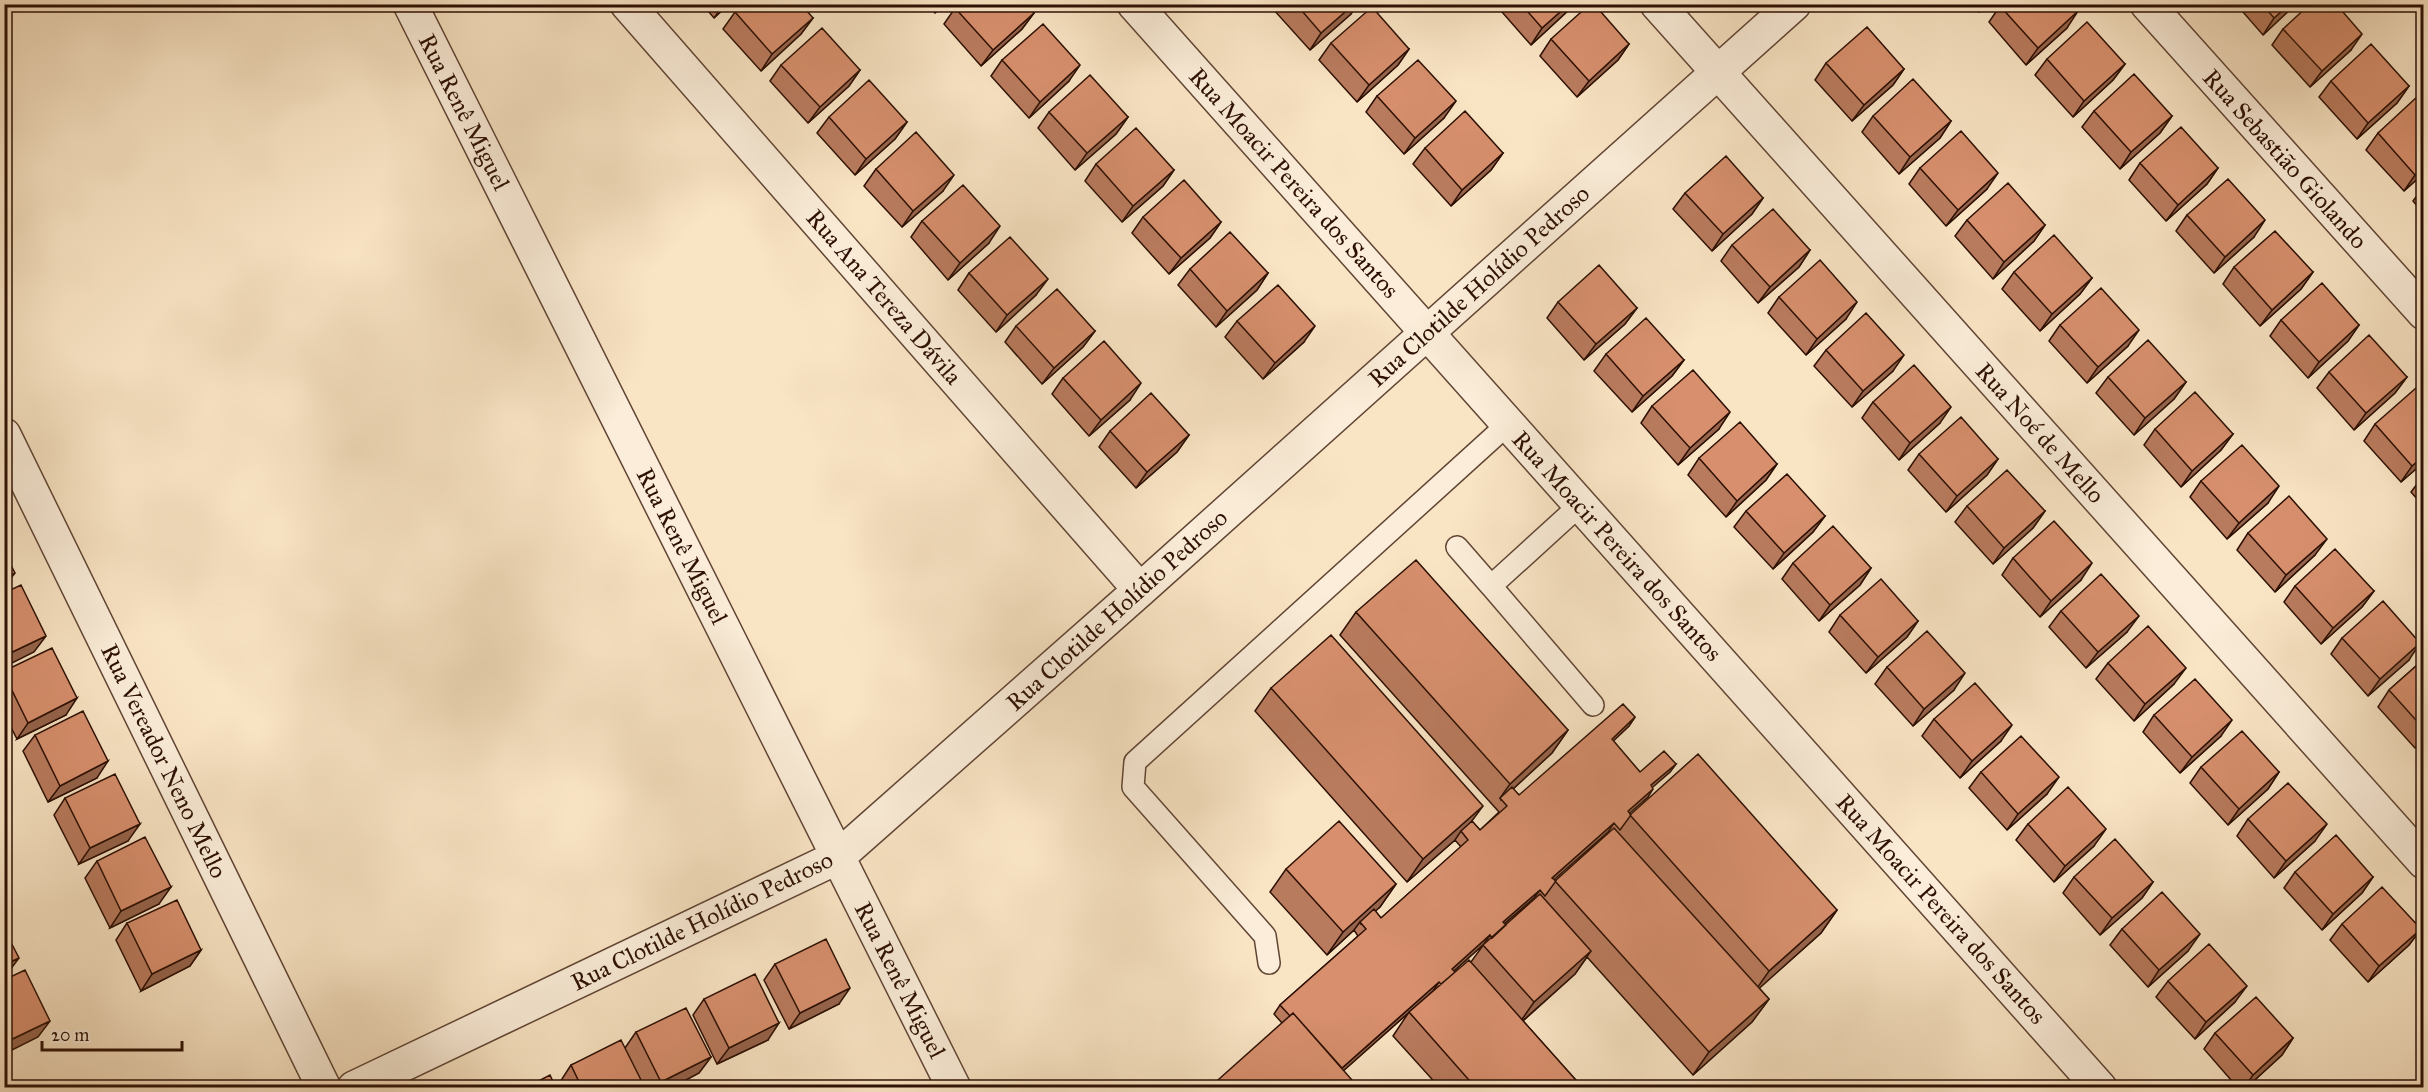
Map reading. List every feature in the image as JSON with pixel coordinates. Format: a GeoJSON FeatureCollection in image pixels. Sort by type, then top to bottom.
{"type":"FeatureCollection","features":[{"type":"Feature","properties":{"kind":"street","name":"Rua Renê Miguel"},"geometry":{"type":"LineString","coordinates":[[410,4],[954,1088]]}},
{"type":"Feature","properties":{"kind":"street","name":"Rua Ana Tereza Dávila"},"geometry":{"type":"LineString","coordinates":[[627,4],[1140,590]]}},
{"type":"Feature","properties":{"kind":"street","name":"Rua Moacir Pereira dos Santos"},"geometry":{"type":"LineString","coordinates":[[1134,4],[2100,1088]]}},
{"type":"Feature","properties":{"kind":"street","name":"Rua Noé de Mello"},"geometry":{"type":"LineString","coordinates":[[1657,4],[2424,862]]}},
{"type":"Feature","properties":{"kind":"street","name":"Rua Clotilde Holídio Pedroso"},"geometry":{"type":"LineString","coordinates":[[354,1088],[838,857],[1140,590],[1794,4]]}},
{"type":"Feature","properties":{"kind":"street","name":"Rua Sebastião Giolando"},"geometry":{"type":"LineString","coordinates":[[2147,4],[2424,313]]}},
{"type":"Feature","properties":{"kind":"street","name":"Rua Vereador Neno Mello"},"geometry":{"type":"LineString","coordinates":[[4,435],[324,1088]]}},
{"type":"Feature","properties":{"kind":"lane"},"geometry":{"type":"LineString","coordinates":[[1269,963],[1265,936],[1134,787],[1135,762],[1508,424]]}},
{"type":"Feature","properties":{"kind":"lane"},"geometry":{"type":"LineString","coordinates":[[1491,586],[1581,505]]}},
{"type":"Feature","properties":{"kind":"lane"},"geometry":{"type":"LineString","coordinates":[[1457,547],[1593,705]]}},
{"type":"Feature","properties":{"kind":"building"},"geometry":{"type":"Polygon","coordinates":[[[744,4],[801,4],[813,18],[772,54],[735,12],[744,4]]]}},
{"type":"Feature","properties":{"kind":"building"},"geometry":{"type":"Polygon","coordinates":[[[958,4],[1026,4],[1034,13],[993,50],[955,8],[958,4]]]}},
{"type":"Feature","properties":{"kind":"building"},"geometry":{"type":"Polygon","coordinates":[[[1296,4],[1354,4],[1321,33],[1296,4]]]}},
{"type":"Feature","properties":{"kind":"building"},"geometry":{"type":"Polygon","coordinates":[[[1521,4],[1569,4],[1542,28],[1521,4]]]}},
{"type":"Feature","properties":{"kind":"building"},"geometry":{"type":"Polygon","coordinates":[[[1590,4],[1594,4],[1629,44],[1589,81],[1551,39],[1590,4]]]}},
{"type":"Feature","properties":{"kind":"building"},"geometry":{"type":"Polygon","coordinates":[[[2002,4],[2072,4],[2078,11],[2038,48],[2000,6],[2002,4]]]}},
{"type":"Feature","properties":{"kind":"building"},"geometry":{"type":"Polygon","coordinates":[[[2262,4],[2290,4],[2274,18],[2262,4]]]}},
{"type":"Feature","properties":{"kind":"building"},"geometry":{"type":"Polygon","coordinates":[[[2310,4],[2336,4],[2362,34],[2322,71],[2283,29],[2310,4]]]}},
{"type":"Feature","properties":{"kind":"building"},"geometry":{"type":"Polygon","coordinates":[[[1372,7],[1409,49],[1369,85],[1331,43],[1372,7]]]}},
{"type":"Feature","properties":{"kind":"building"},"geometry":{"type":"Polygon","coordinates":[[[2087,22],[2125,64],[2084,101],[2047,59],[2087,22]]]}},
{"type":"Feature","properties":{"kind":"building"},"geometry":{"type":"Polygon","coordinates":[[[1043,24],[1080,65],[1040,102],[1002,60],[1043,24]]]}},
{"type":"Feature","properties":{"kind":"building"},"geometry":{"type":"Polygon","coordinates":[[[1867,27],[1904,69],[1864,105],[1826,63],[1867,27]]]}},
{"type":"Feature","properties":{"kind":"building"},"geometry":{"type":"Polygon","coordinates":[[[822,28],[860,70],[820,107],[781,65],[822,28]]]}},
{"type":"Feature","properties":{"kind":"building"},"geometry":{"type":"Polygon","coordinates":[[[2371,44],[2409,86],[2368,123],[2331,81],[2371,44]]]}},
{"type":"Feature","properties":{"kind":"building"},"geometry":{"type":"Polygon","coordinates":[[[1418,60],[1456,101],[1415,138],[1377,96],[1418,60]]]}},
{"type":"Feature","properties":{"kind":"building"},"geometry":{"type":"Polygon","coordinates":[[[2134,74],[2172,116],[2131,152],[2094,111],[2134,74]]]}},
{"type":"Feature","properties":{"kind":"building"},"geometry":{"type":"Polygon","coordinates":[[[1090,75],[1128,117],[1087,153],[1049,112],[1090,75]]]}},
{"type":"Feature","properties":{"kind":"building"},"geometry":{"type":"Polygon","coordinates":[[[1913,79],[1951,121],[1910,157],[1873,116],[1913,79]]]}},
{"type":"Feature","properties":{"kind":"building"},"geometry":{"type":"Polygon","coordinates":[[[869,80],[907,122],[866,159],[829,117],[869,80]]]}},
{"type":"Feature","properties":{"kind":"building"},"geometry":{"type":"Polygon","coordinates":[[[2418,96],[2424,102],[2424,167],[2415,175],[2378,133],[2418,96]]]}},
{"type":"Feature","properties":{"kind":"building"},"geometry":{"type":"Polygon","coordinates":[[[1465,111],[1503,153],[1462,190],[1425,148],[1465,111]]]}},
{"type":"Feature","properties":{"kind":"building"},"geometry":{"type":"Polygon","coordinates":[[[2181,127],[2218,168],[2178,205],[2140,163],[2181,127]]]}},
{"type":"Feature","properties":{"kind":"building"},"geometry":{"type":"Polygon","coordinates":[[[1136,128],[1174,170],[1133,206],[1096,164],[1136,128]]]}},
{"type":"Feature","properties":{"kind":"building"},"geometry":{"type":"Polygon","coordinates":[[[1961,131],[1998,173],[1958,210],[1920,168],[1961,131]]]}},
{"type":"Feature","properties":{"kind":"building"},"geometry":{"type":"Polygon","coordinates":[[[916,132],[954,175],[913,211],[876,169],[916,132]]]}},
{"type":"Feature","properties":{"kind":"building"},"geometry":{"type":"Polygon","coordinates":[[[1726,156],[1763,198],[1723,234],[1685,193],[1726,156]]]}},
{"type":"Feature","properties":{"kind":"building"},"geometry":{"type":"Polygon","coordinates":[[[2228,179],[2265,220],[2225,257],[2187,215],[2228,179]]]}},
{"type":"Feature","properties":{"kind":"building"},"geometry":{"type":"Polygon","coordinates":[[[1184,180],[1221,222],[1181,258],[1143,217],[1184,180]]]}},
{"type":"Feature","properties":{"kind":"building"},"geometry":{"type":"Polygon","coordinates":[[[2008,183],[2045,225],[2004,262],[1967,220],[2008,183]]]}},
{"type":"Feature","properties":{"kind":"building"},"geometry":{"type":"Polygon","coordinates":[[[963,185],[1000,226],[960,263],[922,221],[963,185]]]}},
{"type":"Feature","properties":{"kind":"building"},"geometry":{"type":"Polygon","coordinates":[[[1773,209],[1810,250],[1770,287],[1732,245],[1773,209]]]}},
{"type":"Feature","properties":{"kind":"building"},"geometry":{"type":"Polygon","coordinates":[[[2275,231],[2313,272],[2272,310],[2234,267],[2275,231]]]}},
{"type":"Feature","properties":{"kind":"building"},"geometry":{"type":"Polygon","coordinates":[[[1230,232],[1268,273],[1227,311],[1190,269],[1230,232]]]}},
{"type":"Feature","properties":{"kind":"building"},"geometry":{"type":"Polygon","coordinates":[[[2054,235],[2092,278],[2052,314],[2014,272],[2054,235]]]}},
{"type":"Feature","properties":{"kind":"building"},"geometry":{"type":"Polygon","coordinates":[[[1010,237],[1048,279],[1007,315],[969,273],[1010,237]]]}},
{"type":"Feature","properties":{"kind":"building"},"geometry":{"type":"Polygon","coordinates":[[[1820,260],[1857,302],[1817,339],[1779,297],[1820,260]]]}},
{"type":"Feature","properties":{"kind":"building"},"geometry":{"type":"Polygon","coordinates":[[[1599,265],[1637,308],[1596,344],[1558,302],[1599,265]]]}},
{"type":"Feature","properties":{"kind":"building"},"geometry":{"type":"Polygon","coordinates":[[[2322,283],[2359,325],[2319,362],[2281,320],[2322,283]]]}},
{"type":"Feature","properties":{"kind":"building"},"geometry":{"type":"Polygon","coordinates":[[[1278,285],[1315,326],[1275,363],[1237,321],[1278,285]]]}},
{"type":"Feature","properties":{"kind":"building"},"geometry":{"type":"Polygon","coordinates":[[[2101,288],[2139,330],[2098,367],[2060,325],[2101,288]]]}},
{"type":"Feature","properties":{"kind":"building"},"geometry":{"type":"Polygon","coordinates":[[[1057,289],[1095,331],[1054,368],[1016,326],[1057,289]]]}},
{"type":"Feature","properties":{"kind":"building"},"geometry":{"type":"Polygon","coordinates":[[[1866,313],[1904,355],[1863,391],[1826,350],[1866,313]]]}},
{"type":"Feature","properties":{"kind":"building"},"geometry":{"type":"Polygon","coordinates":[[[1646,318],[1684,360],[1643,396],[1606,354],[1646,318]]]}},
{"type":"Feature","properties":{"kind":"building"},"geometry":{"type":"Polygon","coordinates":[[[2369,335],[2407,377],[2366,413],[2329,372],[2369,335]]]}},
{"type":"Feature","properties":{"kind":"building"},"geometry":{"type":"Polygon","coordinates":[[[2148,340],[2186,382],[2145,418],[2108,377],[2148,340]]]}},
{"type":"Feature","properties":{"kind":"building"},"geometry":{"type":"Polygon","coordinates":[[[1104,341],[1141,383],[1101,420],[1063,378],[1104,341]]]}},
{"type":"Feature","properties":{"kind":"building"},"geometry":{"type":"Polygon","coordinates":[[[1914,365],[1951,407],[1910,443],[1873,402],[1914,365]]]}},
{"type":"Feature","properties":{"kind":"building"},"geometry":{"type":"Polygon","coordinates":[[[1693,370],[1730,412],[1690,448],[1652,406],[1693,370]]]}},
{"type":"Feature","properties":{"kind":"building"},"geometry":{"type":"Polygon","coordinates":[[[2416,388],[2424,396],[2424,456],[2412,466],[2375,424],[2416,388]]]}},
{"type":"Feature","properties":{"kind":"building"},"geometry":{"type":"Polygon","coordinates":[[[2195,392],[2233,434],[2192,471],[2155,429],[2195,392]]]}},
{"type":"Feature","properties":{"kind":"building"},"geometry":{"type":"Polygon","coordinates":[[[1151,393],[1189,435],[1147,472],[1110,431],[1151,393]]]}},
{"type":"Feature","properties":{"kind":"building"},"geometry":{"type":"Polygon","coordinates":[[[1961,417],[1998,459],[1957,496],[1919,454],[1961,417]]]}},
{"type":"Feature","properties":{"kind":"building"},"geometry":{"type":"Polygon","coordinates":[[[1740,422],[1777,464],[1737,501],[1699,458],[1740,422]]]}},
{"type":"Feature","properties":{"kind":"building"},"geometry":{"type":"Polygon","coordinates":[[[2242,445],[2279,486],[2239,523],[2201,481],[2242,445]]]}},
{"type":"Feature","properties":{"kind":"building"},"geometry":{"type":"Polygon","coordinates":[[[2007,470],[2045,511],[2004,548],[1967,506],[2007,470]]]}},
{"type":"Feature","properties":{"kind":"building"},"geometry":{"type":"Polygon","coordinates":[[[1787,474],[1825,516],[1784,553],[1746,511],[1787,474]]]}},
{"type":"Feature","properties":{"kind":"building"},"geometry":{"type":"Polygon","coordinates":[[[2289,496],[2327,539],[2286,575],[2248,533],[2289,496]]]}},
{"type":"Feature","properties":{"kind":"building"},"geometry":{"type":"Polygon","coordinates":[[[2054,521],[2092,563],[2051,601],[2013,558],[2054,521]]]}},
{"type":"Feature","properties":{"kind":"building"},"geometry":{"type":"Polygon","coordinates":[[[1833,526],[1871,568],[1830,605],[1793,563],[1833,526]]]}},
{"type":"Feature","properties":{"kind":"building"},"geometry":{"type":"Polygon","coordinates":[[[2335,549],[2374,591],[2333,628],[2295,586],[2335,549]]]}},
{"type":"Feature","properties":{"kind":"building"},"geometry":{"type":"Polygon","coordinates":[[[4,552],[15,573],[4,578],[4,552]]]}},
{"type":"Feature","properties":{"kind":"building"},"geometry":{"type":"Polygon","coordinates":[[[1416,560],[1568,730],[1510,784],[1356,612],[1416,560]]]}},
{"type":"Feature","properties":{"kind":"building"},"geometry":{"type":"Polygon","coordinates":[[[2101,574],[2139,616],[2098,652],[2061,611],[2101,574]]]}},
{"type":"Feature","properties":{"kind":"building"},"geometry":{"type":"Polygon","coordinates":[[[1881,579],[1918,621],[1878,657],[1840,615],[1881,579]]]}},
{"type":"Feature","properties":{"kind":"building"},"geometry":{"type":"Polygon","coordinates":[[[21,585],[46,636],[4,656],[4,593],[21,585]]]}},
{"type":"Feature","properties":{"kind":"building"},"geometry":{"type":"Polygon","coordinates":[[[2383,601],[2420,643],[2380,679],[2342,638],[2383,601]]]}},
{"type":"Feature","properties":{"kind":"building"},"geometry":{"type":"Polygon","coordinates":[[[2148,626],[2186,668],[2145,704],[2108,663],[2148,626]]]}},
{"type":"Feature","properties":{"kind":"building"},"geometry":{"type":"Polygon","coordinates":[[[1927,631],[1965,673],[1924,709],[1887,667],[1927,631]]]}},
{"type":"Feature","properties":{"kind":"building"},"geometry":{"type":"Polygon","coordinates":[[[1331,635],[1483,806],[1423,859],[1271,688],[1331,635]]]}},
{"type":"Feature","properties":{"kind":"building"},"geometry":{"type":"Polygon","coordinates":[[[52,648],[77,698],[28,723],[4,671],[52,648]]]}},
{"type":"Feature","properties":{"kind":"building"},"geometry":{"type":"Polygon","coordinates":[[[2424,659],[2424,729],[2389,690],[2424,659]]]}},
{"type":"Feature","properties":{"kind":"building"},"geometry":{"type":"Polygon","coordinates":[[[2195,679],[2232,720],[2192,757],[2154,715],[2195,679]]]}},
{"type":"Feature","properties":{"kind":"building"},"geometry":{"type":"Polygon","coordinates":[[[1975,683],[2012,725],[1972,761],[1934,719],[1975,683]]]}},
{"type":"Feature","properties":{"kind":"building"},"geometry":{"type":"Polygon","coordinates":[[[1623,704],[1635,717],[1612,739],[1640,772],[1664,751],[1676,764],[1651,785],[1653,789],[1628,811],[1631,815],[1620,830],[1614,823],[1552,878],[1556,881],[1545,896],[1540,890],[1503,922],[1506,925],[1492,938],[1490,935],[1452,969],[1455,972],[1441,984],[1439,982],[1342,1068],[1293,1013],[1290,1016],[1280,1005],[1366,929],[1360,922],[1374,909],[1381,918],[1468,840],[1461,831],[1472,821],[1480,830],[1507,806],[1500,798],[1512,787],[1519,795],[1623,704]]]}},
{"type":"Feature","properties":{"kind":"building"},"geometry":{"type":"Polygon","coordinates":[[[83,711],[108,761],[60,786],[35,735],[83,711]]]}},
{"type":"Feature","properties":{"kind":"building"},"geometry":{"type":"Polygon","coordinates":[[[2242,731],[2279,772],[2239,809],[2201,767],[2242,731]]]}},
{"type":"Feature","properties":{"kind":"building"},"geometry":{"type":"Polygon","coordinates":[[[2021,736],[2059,777],[2018,814],[1981,772],[2021,736]]]}},
{"type":"Feature","properties":{"kind":"building"},"geometry":{"type":"Polygon","coordinates":[[[1698,754],[1837,910],[1769,971],[1630,815],[1698,754]]]}},
{"type":"Feature","properties":{"kind":"building"},"geometry":{"type":"Polygon","coordinates":[[[115,774],[140,824],[90,848],[65,798],[115,774]]]}},
{"type":"Feature","properties":{"kind":"building"},"geometry":{"type":"Polygon","coordinates":[[[2288,783],[2327,824],[2286,861],[2248,819],[2288,783]]]}},
{"type":"Feature","properties":{"kind":"building"},"geometry":{"type":"Polygon","coordinates":[[[2068,787],[2106,829],[2065,866],[2028,824],[2068,787]]]}},
{"type":"Feature","properties":{"kind":"building"},"geometry":{"type":"Polygon","coordinates":[[[1339,821],[1396,884],[1343,932],[1286,869],[1339,821]]]}},
{"type":"Feature","properties":{"kind":"building"},"geometry":{"type":"Polygon","coordinates":[[[1614,828],[1769,999],[1709,1052],[1555,881],[1614,828]]]}},
{"type":"Feature","properties":{"kind":"building"},"geometry":{"type":"Polygon","coordinates":[[[2336,835],[2373,877],[2333,914],[2295,872],[2336,835]]]}},
{"type":"Feature","properties":{"kind":"building"},"geometry":{"type":"Polygon","coordinates":[[[145,837],[171,887],[121,911],[97,861],[145,837]]]}},
{"type":"Feature","properties":{"kind":"building"},"geometry":{"type":"Polygon","coordinates":[[[2115,839],[2153,882],[2112,918],[2074,877],[2115,839]]]}},
{"type":"Feature","properties":{"kind":"building"},"geometry":{"type":"Polygon","coordinates":[[[2382,887],[2421,929],[2379,966],[2342,924],[2382,887]]]}},
{"type":"Feature","properties":{"kind":"building"},"geometry":{"type":"Polygon","coordinates":[[[2162,892],[2200,934],[2159,970],[2122,929],[2162,892]]]}},
{"type":"Feature","properties":{"kind":"building"},"geometry":{"type":"Polygon","coordinates":[[[1540,894],[1591,951],[1534,1002],[1483,945],[1540,894]]]}},
{"type":"Feature","properties":{"kind":"building"},"geometry":{"type":"Polygon","coordinates":[[[177,900],[201,950],[152,974],[127,923],[177,900]]]}},
{"type":"Feature","properties":{"kind":"building"},"geometry":{"type":"Polygon","coordinates":[[[4,929],[19,958],[4,965],[4,929]]]}},
{"type":"Feature","properties":{"kind":"building"},"geometry":{"type":"Polygon","coordinates":[[[826,939],[850,988],[800,1013],[775,964],[826,939]]]}},
{"type":"Feature","properties":{"kind":"building"},"geometry":{"type":"Polygon","coordinates":[[[2209,944],[2247,986],[2206,1022],[2168,981],[2209,944]]]}},
{"type":"Feature","properties":{"kind":"building"},"geometry":{"type":"Polygon","coordinates":[[[1469,960],[1583,1088],[1476,1088],[1409,1012],[1469,960]]]}},
{"type":"Feature","properties":{"kind":"building"},"geometry":{"type":"Polygon","coordinates":[[[25,970],[50,1021],[4,1043],[4,980],[25,970]]]}},
{"type":"Feature","properties":{"kind":"building"},"geometry":{"type":"Polygon","coordinates":[[[755,974],[779,1023],[729,1048],[704,999],[755,974]]]}},
{"type":"Feature","properties":{"kind":"building"},"geometry":{"type":"Polygon","coordinates":[[[2256,997],[2293,1038],[2253,1075],[2215,1033],[2256,997]]]}},
{"type":"Feature","properties":{"kind":"building"},"geometry":{"type":"Polygon","coordinates":[[[686,1008],[711,1057],[661,1082],[636,1032],[686,1008]]]}},
{"type":"Feature","properties":{"kind":"building"},"geometry":{"type":"Polygon","coordinates":[[[1293,1013],[1359,1088],[1209,1088],[1293,1013]]]}},
{"type":"Feature","properties":{"kind":"building"},"geometry":{"type":"Polygon","coordinates":[[[621,1040],[645,1088],[582,1088],[571,1065],[621,1040]]]}},
{"type":"Feature","properties":{"kind":"building"},"geometry":{"type":"Polygon","coordinates":[[[550,1075],[556,1088],[525,1088],[550,1075]]]}}]}
